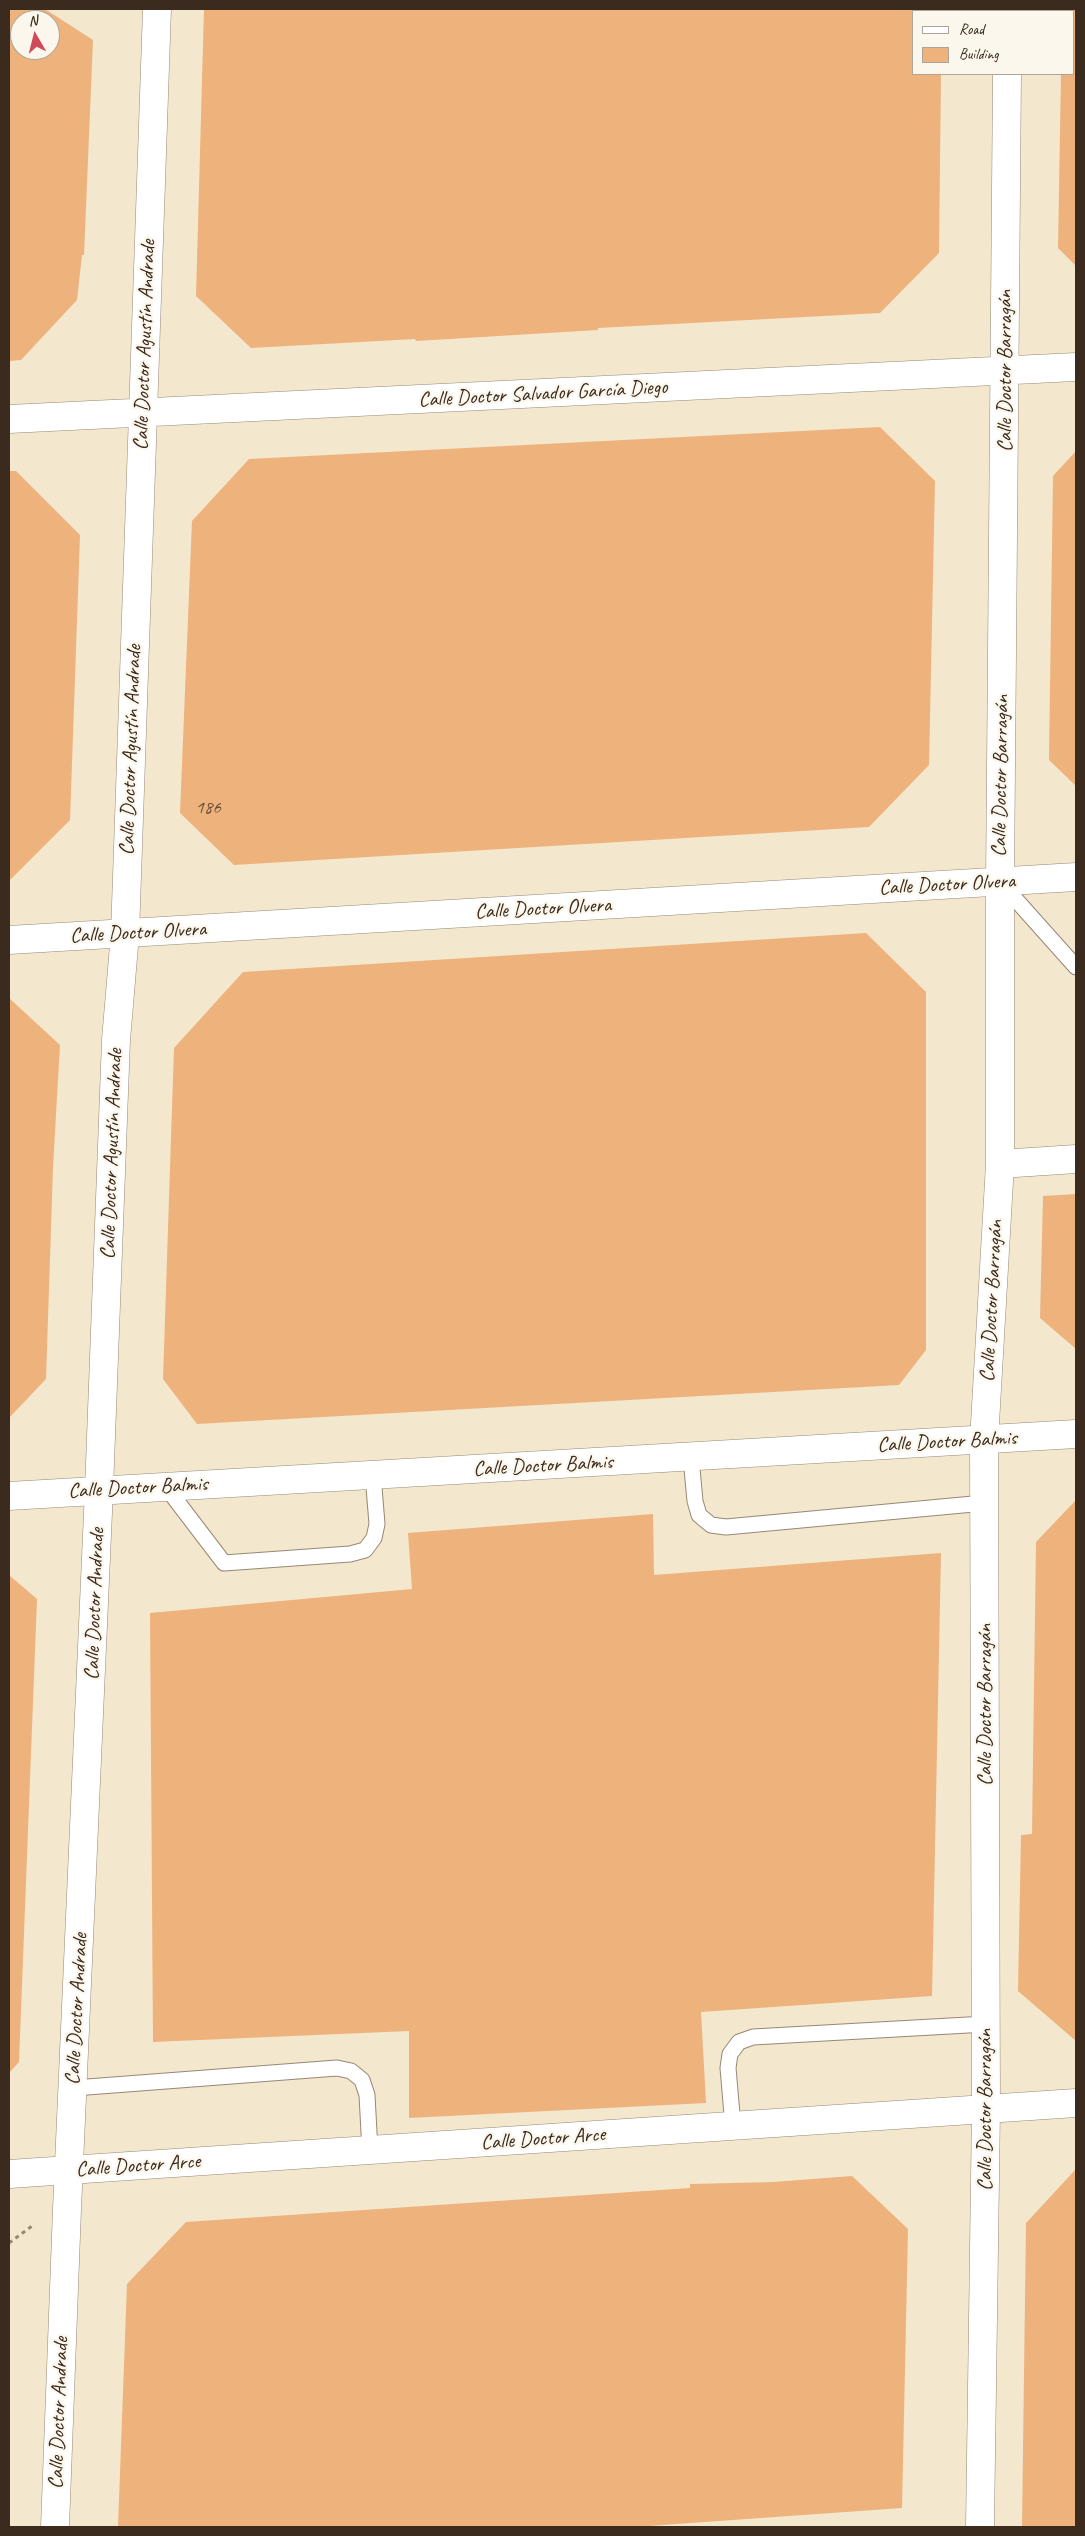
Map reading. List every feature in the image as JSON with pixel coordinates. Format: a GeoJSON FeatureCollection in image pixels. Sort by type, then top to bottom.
{"type":"FeatureCollection","features":[{"type":"Feature","properties":{"kind":"street","name":"Calle Doctor Agustín Andrade"},"geometry":{"type":"LineString","coordinates":[[100,1490],[116,1040],[124,934],[157,9]]}},
{"type":"Feature","properties":{"kind":"street","name":"Calle Doctor Barragán"},"geometry":{"type":"LineString","coordinates":[[980,2527],[986,2110],[984,1441],[1000,1164],[1000,882],[1006,371],[1007,75]]}},
{"type":"Feature","properties":{"kind":"street","name":"Calle Doctor Salvador García Diego"},"geometry":{"type":"LineString","coordinates":[[9,419],[1076,367]]}},
{"type":"Feature","properties":{"kind":"street","name":"Calle Doctor Olvera"},"geometry":{"type":"LineString","coordinates":[[9,940],[1076,877]]}},
{"type":"Feature","properties":{"kind":"street"},"geometry":{"type":"LineString","coordinates":[[1000,1164],[1076,1159]]}},
{"type":"Feature","properties":{"kind":"street","name":"Calle Doctor Balmis"},"geometry":{"type":"LineString","coordinates":[[9,1496],[984,1441],[1076,1434]]}},
{"type":"Feature","properties":{"kind":"street","name":"Calle Doctor Andrade"},"geometry":{"type":"LineString","coordinates":[[55,2527],[68,2170],[74,2088],[100,1490]]}},
{"type":"Feature","properties":{"kind":"street","name":"Calle Doctor Arce"},"geometry":{"type":"LineString","coordinates":[[9,2174],[1076,2104]]}},
{"type":"Feature","properties":{"kind":"lane"},"geometry":{"type":"LineString","coordinates":[[1000,882],[1076,967]]}},
{"type":"Feature","properties":{"kind":"lane"},"geometry":{"type":"LineString","coordinates":[[691,1458],[695,1501],[699,1515],[711,1524],[718,1526],[984,1503]]}},
{"type":"Feature","properties":{"kind":"lane"},"geometry":{"type":"LineString","coordinates":[[166,1486],[224,1563],[350,1554],[365,1550],[374,1538],[376,1524],[373,1475]]}},
{"type":"Feature","properties":{"kind":"lane"},"geometry":{"type":"LineString","coordinates":[[733,2126],[728,2068],[730,2054],[740,2042],[753,2037],[986,2024]]}},
{"type":"Feature","properties":{"kind":"lane"},"geometry":{"type":"LineString","coordinates":[[74,2088],[336,2068],[351,2071],[362,2080],[366,2095],[370,2151]]}},
{"type":"Feature","properties":{"kind":"building"},"geometry":{"type":"Polygon","coordinates":[[[13,9],[47,10],[11,10],[13,9]]]}},
{"type":"Feature","properties":{"kind":"building"},"geometry":{"type":"Polygon","coordinates":[[[204,9],[942,9],[912,10],[912,75],[941,75],[939,253],[880,313],[598,328],[598,330],[416,341],[415,339],[251,348],[196,296],[204,9]]]}},
{"type":"Feature","properties":{"kind":"building"},"geometry":{"type":"Polygon","coordinates":[[[1076,9],[1076,266],[1058,248],[1061,75],[1075,75],[1075,10],[1061,10],[1076,9]]]}},
{"type":"Feature","properties":{"kind":"building"},"geometry":{"type":"Polygon","coordinates":[[[10,10],[10,60],[60,60],[60,19],[93,40],[84,255],[82,255],[77,300],[21,360],[9,361],[10,10]]]}},
{"type":"Feature","properties":{"kind":"building"},"geometry":{"type":"Polygon","coordinates":[[[880,427],[935,481],[929,765],[869,827],[234,865],[180,813],[192,521],[249,459],[880,427]]]}},
{"type":"Feature","properties":{"kind":"building"},"geometry":{"type":"Polygon","coordinates":[[[1076,451],[1076,786],[1049,760],[1053,476],[1076,451]]]}},
{"type":"Feature","properties":{"kind":"building"},"geometry":{"type":"Polygon","coordinates":[[[9,471],[16,471],[80,535],[70,820],[9,881],[9,471]]]}},
{"type":"Feature","properties":{"kind":"building"},"geometry":{"type":"Polygon","coordinates":[[[866,933],[926,992],[926,1350],[899,1385],[197,1424],[163,1379],[174,1048],[243,972],[866,933]]]}},
{"type":"Feature","properties":{"kind":"building"},"geometry":{"type":"Polygon","coordinates":[[[9,998],[60,1045],[53,1167],[46,1379],[9,1418],[9,998]]]}},
{"type":"Feature","properties":{"kind":"building"},"geometry":{"type":"Polygon","coordinates":[[[1076,1194],[1076,1349],[1040,1318],[1043,1196],[1076,1194]]]}},
{"type":"Feature","properties":{"kind":"building"},"geometry":{"type":"Polygon","coordinates":[[[1076,1500],[1076,2041],[1018,1991],[1021,1835],[1032,1834],[1036,1542],[1076,1500]]]}},
{"type":"Feature","properties":{"kind":"building"},"geometry":{"type":"Polygon","coordinates":[[[653,1514],[654,1575],[941,1553],[932,1996],[701,2012],[706,2103],[409,2118],[409,2031],[153,2042],[150,1613],[412,1589],[408,1533],[653,1514]]]}},
{"type":"Feature","properties":{"kind":"building"},"geometry":{"type":"Polygon","coordinates":[[[9,1575],[37,1599],[19,2062],[9,2073],[9,1575]]]}},
{"type":"Feature","properties":{"kind":"building"},"geometry":{"type":"Polygon","coordinates":[[[1076,2169],[1076,2527],[1022,2527],[1026,2223],[1076,2169]]]}},
{"type":"Feature","properties":{"kind":"building"},"geometry":{"type":"Polygon","coordinates":[[[852,2176],[908,2229],[902,2508],[634,2527],[118,2527],[127,2284],[186,2222],[690,2188],[690,2184],[773,2182],[852,2176]]]}}]}
